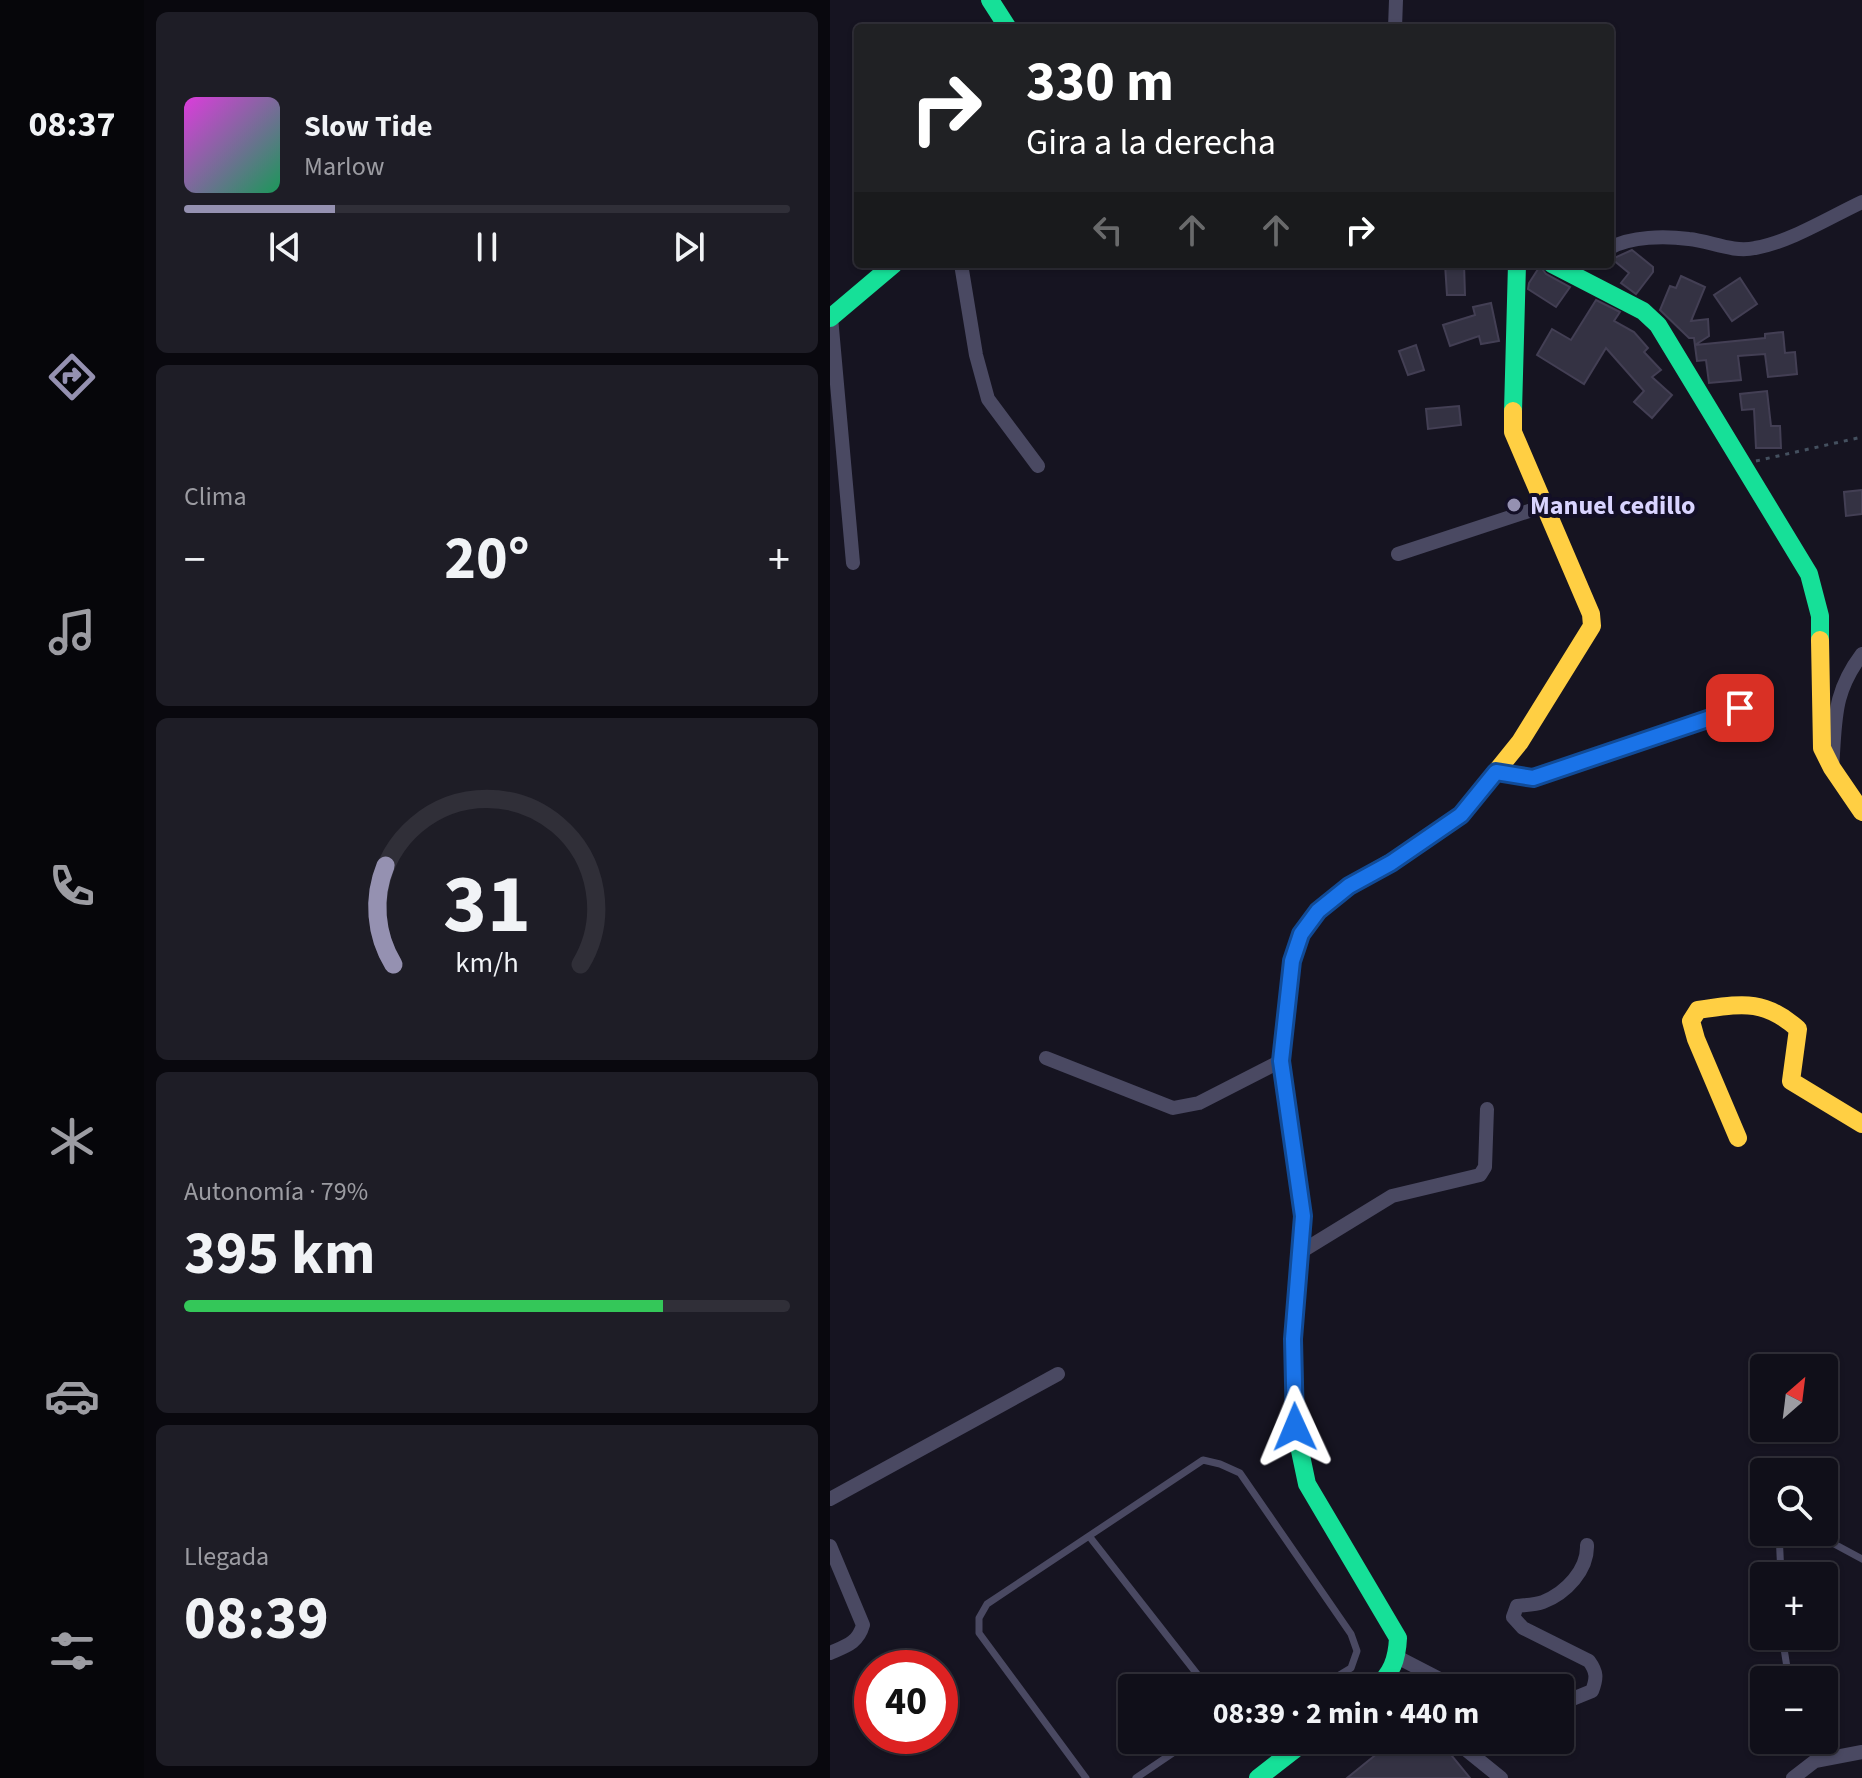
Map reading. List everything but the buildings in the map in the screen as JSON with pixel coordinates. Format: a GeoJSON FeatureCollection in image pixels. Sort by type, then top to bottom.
{"type":"FeatureCollection","features":[{"type":"Feature","properties":{"kind":"street"},"geometry":{"type":"LineString","coordinates":[[990,0],[1005,24]]}},
{"type":"Feature","properties":{"kind":"street"},"geometry":{"type":"LineString","coordinates":[[1395,24],[1396,0]]}},
{"type":"Feature","properties":{"kind":"street"},"geometry":{"type":"LineString","coordinates":[[1614,247],[1656,238],[1689,239],[1722,247],[1754,249],[1862,202]]}},
{"type":"Feature","properties":{"kind":"street"},"geometry":{"type":"LineString","coordinates":[[853,563],[830,317],[890,268]]}},
{"type":"Feature","properties":{"kind":"street"},"geometry":{"type":"LineString","coordinates":[[962,268],[976,355],[988,399],[1038,466]]}},
{"type":"Feature","properties":{"kind":"street"},"geometry":{"type":"LineString","coordinates":[[1390,1674],[1397,1657],[1398,1638],[1307,1484],[1295,1427],[1293,1339],[1303,1216],[1281,1061],[1292,961],[1301,934],[1318,911],[1349,886],[1391,863],[1461,815],[1520,742],[1592,626],[1591,614],[1513,432],[1517,268]]}},
{"type":"Feature","properties":{"kind":"street"},"geometry":{"type":"LineString","coordinates":[[1576,268],[1643,311],[1658,325],[1809,574],[1820,616],[1822,748],[1862,812]]}},
{"type":"Feature","properties":{"kind":"street"},"geometry":{"type":"LineString","coordinates":[[1398,554],[1544,506]]}},
{"type":"Feature","properties":{"kind":"street"},"geometry":{"type":"LineString","coordinates":[[1832,768],[1838,699],[1847,675],[1862,654]]}},
{"type":"Feature","properties":{"kind":"street"},"geometry":{"type":"LineString","coordinates":[[1738,1138],[1696,1039],[1691,1021],[1698,1010],[1757,1002],[1784,1015],[1798,1029],[1791,1081],[1862,1124]]}},
{"type":"Feature","properties":{"kind":"street"},"geometry":{"type":"LineString","coordinates":[[1046,1058],[1173,1108],[1199,1103],[1281,1061]]}},
{"type":"Feature","properties":{"kind":"street"},"geometry":{"type":"LineString","coordinates":[[1299,1253],[1392,1196],[1480,1175],[1485,1167],[1487,1109]]}},
{"type":"Feature","properties":{"kind":"street"},"geometry":{"type":"LineString","coordinates":[[830,1499],[1058,1374]]}},
{"type":"Feature","properties":{"kind":"street"},"geometry":{"type":"LineString","coordinates":[[1574,1698],[1592,1691],[1597,1679],[1589,1661],[1523,1628],[1513,1617],[1517,1606],[1541,1603],[1565,1589],[1587,1559],[1587,1545]]}},
{"type":"Feature","properties":{"kind":"street"},"geometry":{"type":"LineString","coordinates":[[830,1546],[863,1625],[859,1637],[830,1653]]}},
{"type":"Feature","properties":{"kind":"street"},"geometry":{"type":"LineString","coordinates":[[1397,1657],[1430,1674]]}},
{"type":"Feature","properties":{"kind":"street"},"geometry":{"type":"LineString","coordinates":[[1793,1778],[1815,1761],[1862,1752]]}},
{"type":"Feature","properties":{"kind":"street"},"geometry":{"type":"LineString","coordinates":[[1258,1778],[1289,1754]]}},
{"type":"Feature","properties":{"kind":"street"},"geometry":{"type":"LineString","coordinates":[[1471,1754],[1501,1778]]}},
{"type":"Feature","properties":{"kind":"lane"},"geometry":{"type":"LineString","coordinates":[[1496,772],[1533,778],[1740,708]]}},
{"type":"Feature","properties":{"kind":"lane"},"geometry":{"type":"LineString","coordinates":[[1086,1778],[979,1633],[979,1618],[987,1604],[1203,1460],[1240,1473],[1351,1634],[1357,1651],[1351,1668],[1341,1674]]}},
{"type":"Feature","properties":{"kind":"lane"},"geometry":{"type":"LineString","coordinates":[[1089,1536],[1197,1674]]}},
{"type":"Feature","properties":{"kind":"lane"},"geometry":{"type":"LineString","coordinates":[[1838,1546],[1862,1559]]}},
{"type":"Feature","properties":{"kind":"lane"},"geometry":{"type":"LineString","coordinates":[[1136,1778],[1171,1754]]}},
{"type":"Feature","properties":{"kind":"path"},"geometry":{"type":"LineString","coordinates":[[1740,464],[1862,437]]}},
{"type":"Feature","properties":{"kind":"traffic: fast"},"geometry":{"type":"LineString","coordinates":[[990,0],[1005,24]]}},
{"type":"Feature","properties":{"kind":"traffic: fast"},"geometry":{"type":"LineString","coordinates":[[830,318],[889,268]]}},
{"type":"Feature","properties":{"kind":"traffic: fast"},"geometry":{"type":"LineString","coordinates":[[1513,411],[1517,268]]}},
{"type":"Feature","properties":{"kind":"traffic: fast"},"geometry":{"type":"LineString","coordinates":[[1560,268],[1643,311],[1658,325],[1809,574],[1820,616],[1820,640]]}},
{"type":"Feature","properties":{"kind":"traffic: fast"},"geometry":{"type":"LineString","coordinates":[[1388,1674],[1398,1638],[1307,1484],[1295,1427],[1293,1339],[1303,1216],[1281,1061],[1292,961],[1301,934],[1318,911],[1349,886],[1397,859]]}},
{"type":"Feature","properties":{"kind":"traffic: fast"},"geometry":{"type":"LineString","coordinates":[[1258,1778],[1289,1754]]}},
{"type":"Feature","properties":{"kind":"traffic: slow"},"geometry":{"type":"LineString","coordinates":[[1397,859],[1461,815],[1520,742],[1592,626],[1591,614],[1513,432],[1513,411]]}},
{"type":"Feature","properties":{"kind":"traffic: slow"},"geometry":{"type":"LineString","coordinates":[[1820,640],[1822,748],[1862,812]]}},
{"type":"Feature","properties":{"kind":"traffic: slow"},"geometry":{"type":"LineString","coordinates":[[1738,1138],[1696,1039],[1691,1021],[1698,1010],[1751,1006],[1774,1012],[1785,1019],[1798,1029],[1791,1081],[1862,1124]]}},
{"type":"Feature","properties":{"kind":"place","name":"Manuel cedillo"},"geometry":{"type":"Point","coordinates":[1514,505]}},
{"type":"Feature","properties":{"kind":"route"},"geometry":{"type":"LineString","coordinates":[[1295,1427],[1293,1339],[1303,1216],[1281,1061],[1292,961],[1301,934],[1318,911],[1349,886],[1391,863],[1461,815],[1496,772],[1533,778],[1740,708]]}}]}
